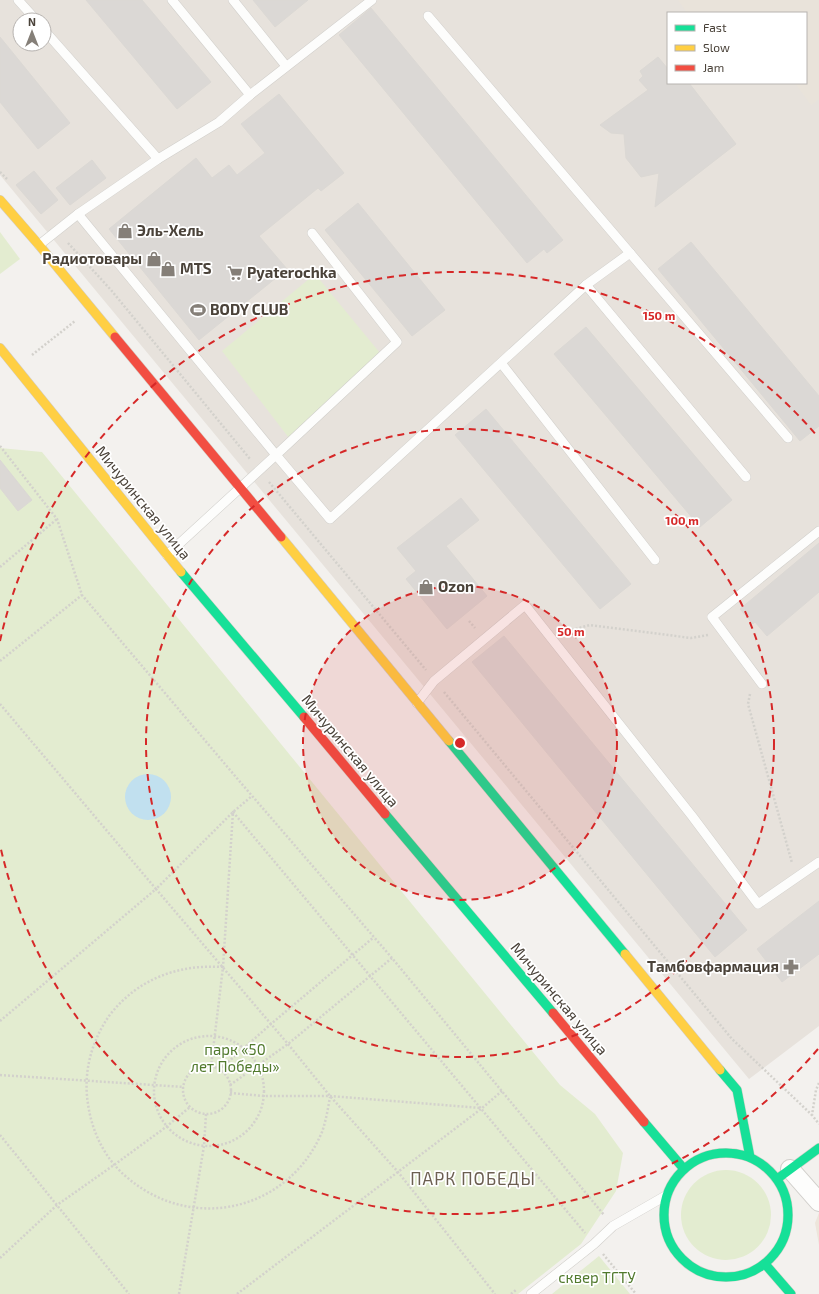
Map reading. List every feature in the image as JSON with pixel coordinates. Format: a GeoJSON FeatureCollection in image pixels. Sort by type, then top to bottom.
{"type":"FeatureCollection","features":[{"type":"Feature","properties":{"kind":"main road"},"geometry":{"type":"LineString","coordinates":[[0,200],[39,245],[737,1090],[750,1157]]}},
{"type":"Feature","properties":{"kind":"main road","name":"Мичуринская улица"},"geometry":{"type":"LineString","coordinates":[[0,348],[167,555],[684,1169]]}},
{"type":"Feature","properties":{"kind":"main road"},"geometry":{"type":"LineString","coordinates":[[784,1174],[819,1148]]}},
{"type":"Feature","properties":{"kind":"main road"},"geometry":{"type":"LineString","coordinates":[[733,1153],[750,1157],[765,1166],[784,1174],[789,1214],[786,1233],[778,1250],[765,1264],[748,1274],[728,1278],[708,1275],[690,1266],[676,1252],[667,1234],[664,1215],[667,1195],[674,1181],[684,1169],[698,1159],[715,1154],[733,1153]]}},
{"type":"Feature","properties":{"kind":"main road"},"geometry":{"type":"LineString","coordinates":[[765,1264],[791,1294]]}},
{"type":"Feature","properties":{"kind":"street"},"geometry":{"type":"LineString","coordinates":[[784,1174],[819,1202]]}},
{"type":"Feature","properties":{"kind":"lane"},"geometry":{"type":"LineString","coordinates":[[18,0],[29,12]]}},
{"type":"Feature","properties":{"kind":"lane"},"geometry":{"type":"LineString","coordinates":[[172,0],[250,95]]}},
{"type":"Feature","properties":{"kind":"lane"},"geometry":{"type":"LineString","coordinates":[[233,0],[286,66]]}},
{"type":"Feature","properties":{"kind":"lane"},"geometry":{"type":"LineString","coordinates":[[39,245],[78,214],[158,159],[219,122],[286,66],[372,0]]}},
{"type":"Feature","properties":{"kind":"lane"},"geometry":{"type":"LineString","coordinates":[[428,16],[788,438]]}},
{"type":"Feature","properties":{"kind":"lane"},"geometry":{"type":"LineString","coordinates":[[52,39],[158,159]]}},
{"type":"Feature","properties":{"kind":"lane"},"geometry":{"type":"LineString","coordinates":[[78,214],[330,519],[586,285],[630,253]]}},
{"type":"Feature","properties":{"kind":"lane"},"geometry":{"type":"LineString","coordinates":[[167,555],[398,342],[312,233]]}},
{"type":"Feature","properties":{"kind":"lane"},"geometry":{"type":"LineString","coordinates":[[586,285],[746,477]]}},
{"type":"Feature","properties":{"kind":"lane"},"geometry":{"type":"LineString","coordinates":[[501,363],[655,560]]}},
{"type":"Feature","properties":{"kind":"lane"},"geometry":{"type":"LineString","coordinates":[[762,684],[712,617],[819,531]]}},
{"type":"Feature","properties":{"kind":"lane"},"geometry":{"type":"LineString","coordinates":[[416,703],[434,681],[525,605],[692,816],[758,904],[819,862]]}},
{"type":"Feature","properties":{"kind":"lane"},"geometry":{"type":"LineString","coordinates":[[531,1294],[594,1244],[613,1226],[667,1195]]}},
{"type":"Feature","properties":{"kind":"path"},"geometry":{"type":"LineString","coordinates":[[0,172],[10,182]]}},
{"type":"Feature","properties":{"kind":"path"},"geometry":{"type":"LineString","coordinates":[[57,231],[111,290],[732,1039],[812,1115],[819,1124]]}},
{"type":"Feature","properties":{"kind":"path"},"geometry":{"type":"LineString","coordinates":[[16,368],[91,308],[111,290]]}},
{"type":"Feature","properties":{"kind":"path"},"geometry":{"type":"LineString","coordinates":[[0,446],[57,519],[82,595],[252,796],[392,958],[613,1226]]}},
{"type":"Feature","properties":{"kind":"path"},"geometry":{"type":"LineString","coordinates":[[0,567],[57,519]]}},
{"type":"Feature","properties":{"kind":"path"},"geometry":{"type":"LineString","coordinates":[[0,661],[82,595]]}},
{"type":"Feature","properties":{"kind":"path"},"geometry":{"type":"LineString","coordinates":[[549,636],[590,625],[691,638],[724,632]]}},
{"type":"Feature","properties":{"kind":"path"},"geometry":{"type":"LineString","coordinates":[[755,674],[748,704],[796,878]]}},
{"type":"Feature","properties":{"kind":"path"},"geometry":{"type":"LineString","coordinates":[[0,704],[288,1044],[330,1096],[398,1172],[495,1294]]}},
{"type":"Feature","properties":{"kind":"path"},"geometry":{"type":"LineString","coordinates":[[0,1021],[156,890],[233,812],[252,796]]}},
{"type":"Feature","properties":{"kind":"path"},"geometry":{"type":"LineString","coordinates":[[233,812],[586,1234]]}},
{"type":"Feature","properties":{"kind":"path"},"geometry":{"type":"LineString","coordinates":[[211,1067],[223,967],[233,812]]}},
{"type":"Feature","properties":{"kind":"path"},"geometry":{"type":"LineString","coordinates":[[219,1070],[374,937]]}},
{"type":"Feature","properties":{"kind":"path"},"geometry":{"type":"LineString","coordinates":[[230,1085],[288,1044],[392,958]]}},
{"type":"Feature","properties":{"kind":"path"},"geometry":{"type":"LineString","coordinates":[[223,967],[208,966],[177,970],[149,981],[124,999],[104,1023],[97,1036],[88,1066],[86,1096],[92,1126],[98,1140],[114,1165],[137,1186],[164,1201],[193,1208],[211,1209],[246,1203],[263,1196],[278,1187],[304,1162],[322,1131],[330,1096]]}},
{"type":"Feature","properties":{"kind":"path"},"geometry":{"type":"LineString","coordinates":[[204,1036],[225,1038],[244,1047],[252,1055],[264,1080],[264,1096],[262,1106],[252,1126],[245,1134],[225,1144],[204,1146],[183,1140],[166,1127],[157,1111],[153,1086],[160,1064],[166,1055],[183,1041],[204,1036]]}},
{"type":"Feature","properties":{"kind":"path"},"geometry":{"type":"LineString","coordinates":[[211,1067],[219,1070],[225,1075],[230,1085],[230,1093],[226,1105],[220,1110],[206,1114],[196,1112],[190,1107],[184,1098],[184,1087],[186,1080],[196,1069],[211,1067]]}},
{"type":"Feature","properties":{"kind":"path"},"geometry":{"type":"LineString","coordinates":[[0,1075],[184,1087]]}},
{"type":"Feature","properties":{"kind":"path"},"geometry":{"type":"LineString","coordinates":[[812,1115],[816,1090],[819,1083]]}},
{"type":"Feature","properties":{"kind":"path"},"geometry":{"type":"LineString","coordinates":[[237,1294],[502,1091]]}},
{"type":"Feature","properties":{"kind":"path"},"geometry":{"type":"LineString","coordinates":[[230,1093],[264,1096],[330,1096],[481,1108]]}},
{"type":"Feature","properties":{"kind":"path"},"geometry":{"type":"LineString","coordinates":[[0,1258],[57,1205],[166,1127],[190,1107]]}},
{"type":"Feature","properties":{"kind":"path"},"geometry":{"type":"LineString","coordinates":[[179,1294],[204,1146],[206,1114]]}},
{"type":"Feature","properties":{"kind":"path"},"geometry":{"type":"LineString","coordinates":[[0,1135],[129,1294]]}},
{"type":"Feature","properties":{"kind":"shaded area"},"geometry":{"type":"Polygon","coordinates":[[[0,0],[819,0],[819,1026],[749,1079],[0,175],[0,0]]]}},
{"type":"Feature","properties":{"kind":"shaded area"},"geometry":{"type":"Polygon","coordinates":[[[678,0],[819,0],[819,99],[811,105],[796,84],[807,84],[807,12],[686,12],[678,0]]]}},
{"type":"Feature","properties":{"kind":"shaded area"},"geometry":{"type":"Polygon","coordinates":[[[819,1213],[819,1245],[815,1223],[819,1213]]]}},
{"type":"Feature","properties":{"kind":"green space"},"geometry":{"type":"Polygon","coordinates":[[[0,232],[20,259],[0,274],[0,232]]]}},
{"type":"Feature","properties":{"kind":"green space"},"geometry":{"type":"Polygon","coordinates":[[[315,274],[380,353],[289,438],[222,351],[315,274]]]}},
{"type":"Feature","properties":{"kind":"green space","name":"парк «50 лет Победы»"},"geometry":{"type":"Polygon","coordinates":[[[0,448],[42,452],[560,1085],[595,1114],[623,1153],[616,1191],[581,1244],[518,1294],[0,1294],[0,448]]]}},
{"type":"Feature","properties":{"kind":"green space"},"geometry":{"type":"Polygon","coordinates":[[[726,1170],[743,1173],[758,1183],[768,1198],[771,1215],[768,1232],[758,1247],[743,1257],[726,1260],[709,1257],[694,1247],[684,1232],[681,1215],[684,1198],[694,1183],[709,1173],[726,1170]]]}},
{"type":"Feature","properties":{"kind":"green space","name":"сквер ТГТУ"},"geometry":{"type":"Polygon","coordinates":[[[599,1256],[630,1294],[552,1294],[599,1256]]]}},
{"type":"Feature","properties":{"kind":"water"},"geometry":{"type":"Polygon","coordinates":[[[143,774],[153,774],[161,778],[167,784],[171,792],[171,802],[167,810],[161,816],[153,820],[143,820],[135,816],[129,810],[125,802],[125,792],[129,784],[135,778],[143,774]]]}},
{"type":"Feature","properties":{"kind":"building"},"geometry":{"type":"Polygon","coordinates":[[[86,0],[142,0],[211,82],[177,109],[86,0]]]}},
{"type":"Feature","properties":{"kind":"building"},"geometry":{"type":"Polygon","coordinates":[[[253,0],[308,0],[275,27],[253,0]]]}},
{"type":"Feature","properties":{"kind":"building"},"geometry":{"type":"Polygon","coordinates":[[[371,8],[563,240],[547,253],[544,249],[527,263],[339,35],[371,8]]]}},
{"type":"Feature","properties":{"kind":"building"},"geometry":{"type":"Polygon","coordinates":[[[0,37],[70,123],[38,149],[0,102],[0,37]]]}},
{"type":"Feature","properties":{"kind":"building"},"geometry":{"type":"Polygon","coordinates":[[[658,57],[667,68],[667,84],[690,84],[736,144],[655,207],[659,173],[641,177],[626,158],[624,134],[611,133],[600,125],[648,90],[639,80],[643,76],[640,71],[658,57]]]}},
{"type":"Feature","properties":{"kind":"building"},"geometry":{"type":"Polygon","coordinates":[[[279,94],[344,173],[321,191],[318,188],[259,236],[287,269],[199,340],[109,229],[196,158],[212,178],[229,165],[237,175],[265,153],[241,124],[279,94]]]}},
{"type":"Feature","properties":{"kind":"building"},"geometry":{"type":"Polygon","coordinates":[[[92,160],[106,178],[70,205],[56,188],[92,160]]]}},
{"type":"Feature","properties":{"kind":"building"},"geometry":{"type":"Polygon","coordinates":[[[34,171],[58,200],[41,214],[16,185],[34,171]]]}},
{"type":"Feature","properties":{"kind":"building"},"geometry":{"type":"Polygon","coordinates":[[[358,203],[445,310],[412,336],[325,230],[358,203]]]}},
{"type":"Feature","properties":{"kind":"building"},"geometry":{"type":"Polygon","coordinates":[[[691,242],[819,396],[819,426],[800,441],[658,269],[691,242]]]}},
{"type":"Feature","properties":{"kind":"building"},"geometry":{"type":"Polygon","coordinates":[[[586,327],[732,500],[700,527],[554,354],[586,327]]]}},
{"type":"Feature","properties":{"kind":"building"},"geometry":{"type":"Polygon","coordinates":[[[486,409],[631,584],[600,609],[455,435],[486,409]]]}},
{"type":"Feature","properties":{"kind":"building"},"geometry":{"type":"Polygon","coordinates":[[[0,460],[32,500],[18,511],[0,488],[0,460]]]}},
{"type":"Feature","properties":{"kind":"building"},"geometry":{"type":"Polygon","coordinates":[[[461,498],[479,520],[446,546],[487,596],[447,629],[406,579],[416,571],[397,548],[461,498]]]}},
{"type":"Feature","properties":{"kind":"building"},"geometry":{"type":"Polygon","coordinates":[[[819,543],[819,592],[767,636],[755,622],[753,624],[740,609],[819,543]]]}},
{"type":"Feature","properties":{"kind":"building"},"geometry":{"type":"Polygon","coordinates":[[[504,636],[747,930],[715,957],[472,662],[504,636]]]}},
{"type":"Feature","properties":{"kind":"building"},"geometry":{"type":"Polygon","coordinates":[[[819,901],[819,954],[782,982],[757,949],[819,901]]]}},
{"type":"Feature","properties":{"kind":"traffic: fast"},"geometry":{"type":"LineString","coordinates":[[181,572],[304,717]]}},
{"type":"Feature","properties":{"kind":"traffic: fast"},"geometry":{"type":"LineString","coordinates":[[449,741],[625,954]]}},
{"type":"Feature","properties":{"kind":"traffic: fast"},"geometry":{"type":"LineString","coordinates":[[385,814],[553,1013]]}},
{"type":"Feature","properties":{"kind":"traffic: fast"},"geometry":{"type":"LineString","coordinates":[[720,1070],[737,1090],[750,1157]]}},
{"type":"Feature","properties":{"kind":"traffic: fast"},"geometry":{"type":"LineString","coordinates":[[644,1122],[684,1169]]}},
{"type":"Feature","properties":{"kind":"traffic: fast"},"geometry":{"type":"LineString","coordinates":[[777,1179],[819,1148]]}},
{"type":"Feature","properties":{"kind":"traffic: fast"},"geometry":{"type":"LineString","coordinates":[[726,1153],[738,1154],[750,1158],[761,1163],[770,1171],[778,1180],[783,1191],[787,1203],[788,1215],[787,1227],[783,1239],[778,1250],[770,1259],[761,1267],[750,1272],[738,1276],[726,1277],[714,1276],[702,1272],[691,1267],[682,1259],[674,1250],[669,1239],[665,1227],[664,1215],[665,1203],[669,1191],[674,1180],[682,1171],[691,1163],[702,1158],[714,1154],[726,1153]]}},
{"type":"Feature","properties":{"kind":"traffic: fast"},"geometry":{"type":"LineString","coordinates":[[765,1264],[791,1294]]}},
{"type":"Feature","properties":{"kind":"traffic: slow"},"geometry":{"type":"LineString","coordinates":[[0,200],[115,337]]}},
{"type":"Feature","properties":{"kind":"traffic: slow"},"geometry":{"type":"LineString","coordinates":[[0,348],[181,572]]}},
{"type":"Feature","properties":{"kind":"traffic: slow"},"geometry":{"type":"LineString","coordinates":[[281,537],[449,741]]}},
{"type":"Feature","properties":{"kind":"traffic: slow"},"geometry":{"type":"LineString","coordinates":[[625,954],[720,1070]]}},
{"type":"Feature","properties":{"kind":"traffic: jam"},"geometry":{"type":"LineString","coordinates":[[115,337],[281,537]]}},
{"type":"Feature","properties":{"kind":"traffic: jam"},"geometry":{"type":"LineString","coordinates":[[304,717],[385,814]]}},
{"type":"Feature","properties":{"kind":"traffic: jam"},"geometry":{"type":"LineString","coordinates":[[553,1013],[644,1122]]}},
{"type":"Feature","properties":{"kind":"place","name":"Эль-Хель"},"geometry":{"type":"Point","coordinates":[125,231]}},
{"type":"Feature","properties":{"kind":"place","name":"Радиотовары"},"geometry":{"type":"Point","coordinates":[154,259]}},
{"type":"Feature","properties":{"kind":"place","name":"MTS"},"geometry":{"type":"Point","coordinates":[168,269]}},
{"type":"Feature","properties":{"kind":"place","name":"Pyaterochka"},"geometry":{"type":"Point","coordinates":[235,273]}},
{"type":"Feature","properties":{"kind":"place","name":"BODY CLUB"},"geometry":{"type":"Point","coordinates":[198,310]}},
{"type":"Feature","properties":{"kind":"place","name":"Ozon"},"geometry":{"type":"Point","coordinates":[426,587]}},
{"type":"Feature","properties":{"kind":"place","name":"Тамбовфармация"},"geometry":{"type":"Point","coordinates":[791,967]}},
{"type":"Feature","properties":{"kind":"district","name":"ПАРК ПОБЕДЫ"},"geometry":{"type":"Point","coordinates":[473,1179]}}]}
